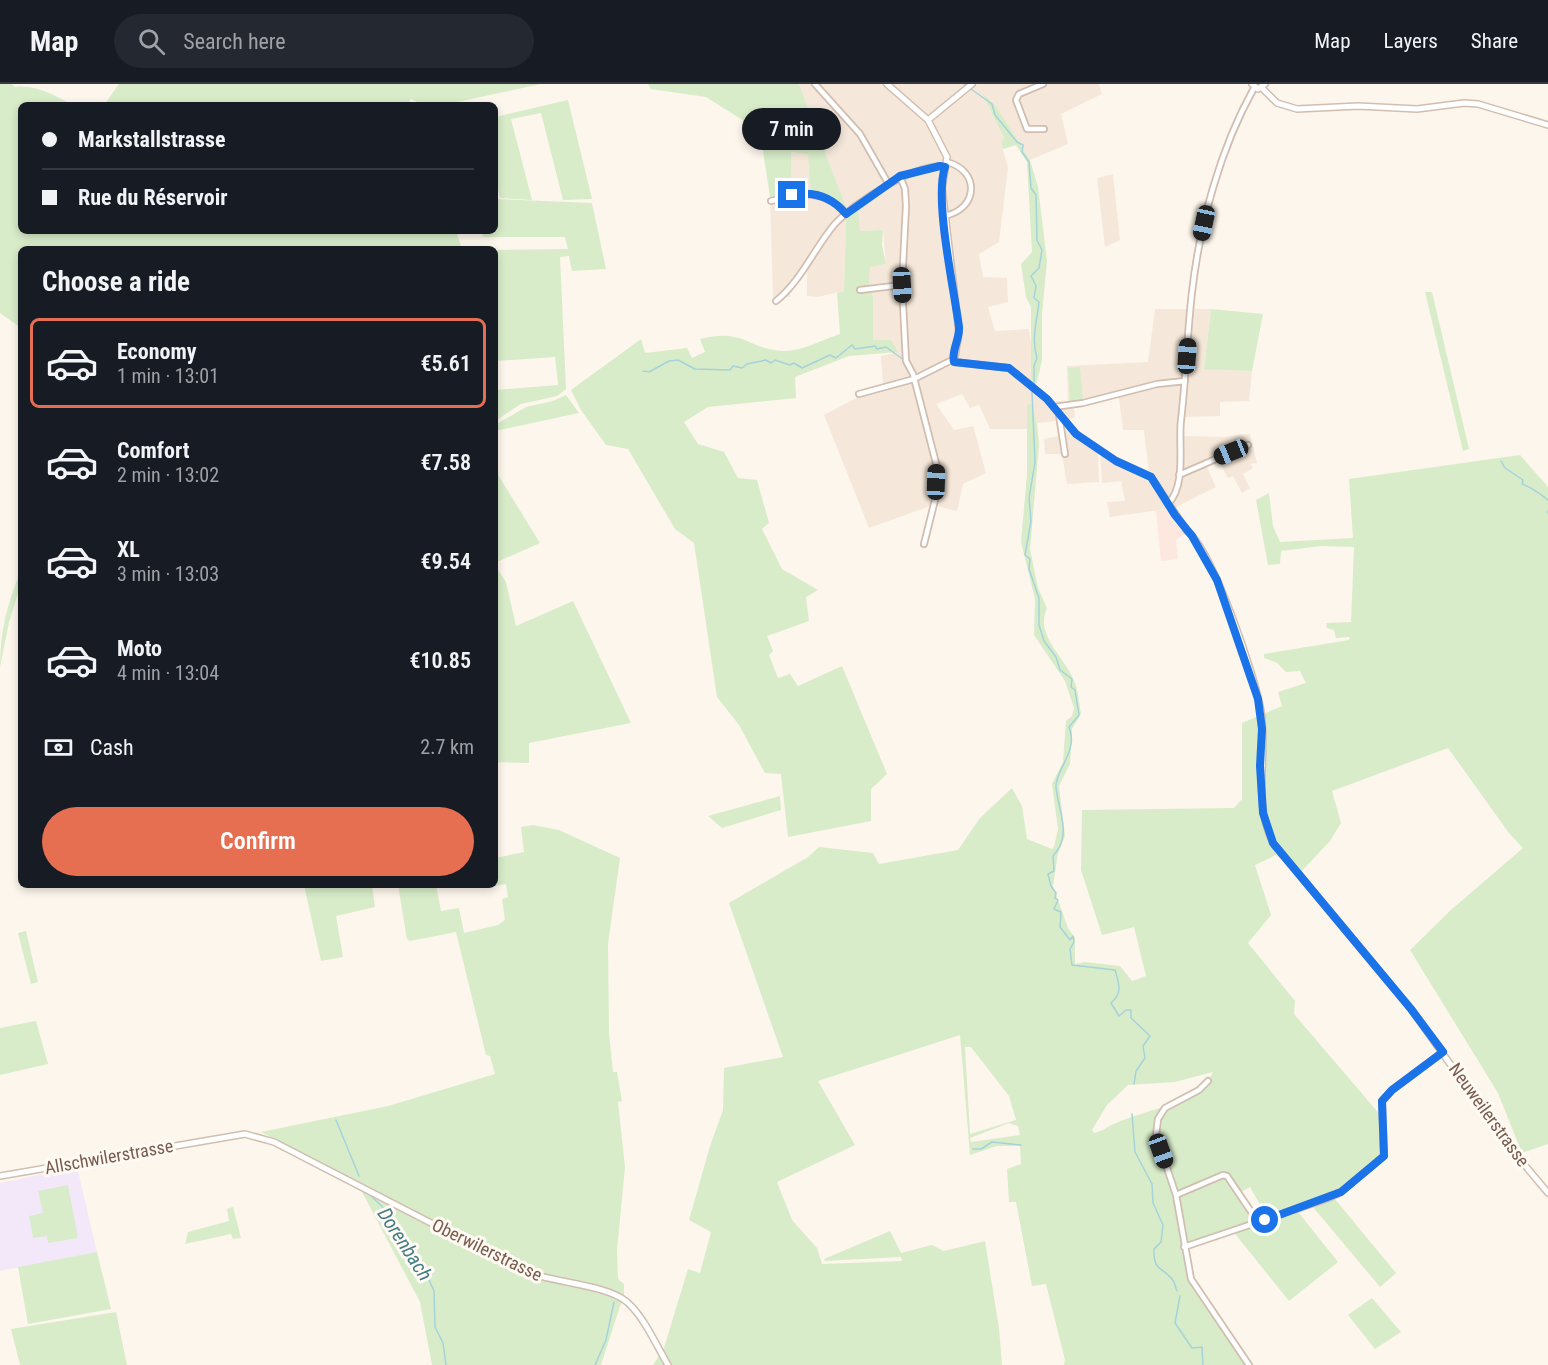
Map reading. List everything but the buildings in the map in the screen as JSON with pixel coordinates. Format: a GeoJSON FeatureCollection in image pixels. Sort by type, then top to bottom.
{"type":"FeatureCollection","features":[{"type":"Feature","properties":{"kind":"street"},"geometry":{"type":"LineString","coordinates":[[815,84],[860,134],[888,183]]}},
{"type":"Feature","properties":{"kind":"street"},"geometry":{"type":"LineString","coordinates":[[859,394],[914,379],[952,360],[959,332],[944,216],[942,188],[946,152],[928,120],[887,84]]}},
{"type":"Feature","properties":{"kind":"street"},"geometry":{"type":"LineString","coordinates":[[928,120],[972,84]]}},
{"type":"Feature","properties":{"kind":"street"},"geometry":{"type":"LineString","coordinates":[[1043,84],[1019,94],[1016,100],[1027,129],[1044,129]]}},
{"type":"Feature","properties":{"kind":"street"},"geometry":{"type":"LineString","coordinates":[[1168,504],[1179,475],[1179,436],[1191,293],[1208,207],[1253,86],[1264,86],[1277,103],[1304,110],[1358,106],[1418,110],[1464,103],[1478,104],[1548,125]]}},
{"type":"Feature","properties":{"kind":"street"},"geometry":{"type":"LineString","coordinates":[[776,301],[790,288],[833,226],[846,214],[900,176],[946,165],[964,172],[971,185],[969,201],[964,208],[944,216]]}},
{"type":"Feature","properties":{"kind":"street"},"geometry":{"type":"LineString","coordinates":[[900,176],[906,206],[902,285],[906,361],[914,379],[937,467],[936,496],[924,544]]}},
{"type":"Feature","properties":{"kind":"street"},"geometry":{"type":"LineString","coordinates":[[771,201],[798,194],[815,195],[832,200],[846,214]]}},
{"type":"Feature","properties":{"kind":"street"},"geometry":{"type":"LineString","coordinates":[[860,290],[902,285]]}},
{"type":"Feature","properties":{"kind":"street","name":"Neuweilerstrasse"},"geometry":{"type":"LineString","coordinates":[[952,360],[957,364],[995,364],[1009,368],[1054,407],[1076,434],[1100,452],[1151,477],[1194,540],[1217,580],[1258,699],[1262,729],[1260,766],[1263,813],[1273,843],[1411,1009],[1508,1144],[1548,1193]]}},
{"type":"Feature","properties":{"kind":"street"},"geometry":{"type":"LineString","coordinates":[[1054,407],[1083,403],[1157,384],[1185,381]]}},
{"type":"Feature","properties":{"kind":"street"},"geometry":{"type":"LineString","coordinates":[[1059,415],[1065,454]]}},
{"type":"Feature","properties":{"kind":"street"},"geometry":{"type":"LineString","coordinates":[[1179,475],[1248,445]]}},
{"type":"Feature","properties":{"kind":"street"},"geometry":{"type":"LineString","coordinates":[[1184,1247],[1341,1192],[1385,1153],[1380,1110],[1382,1101],[1392,1090],[1443,1052]]}},
{"type":"Feature","properties":{"kind":"street"},"geometry":{"type":"LineString","coordinates":[[1208,1081],[1198,1090],[1165,1108],[1158,1119],[1156,1135],[1176,1195],[1191,1280],[1249,1365]]}},
{"type":"Feature","properties":{"kind":"street","name":"Oberwilerstrasse"},"geometry":{"type":"LineString","coordinates":[[217,1138],[245,1134],[274,1142],[524,1271],[539,1277],[617,1296],[634,1310],[668,1365]]}},
{"type":"Feature","properties":{"kind":"street","name":"Allschwilerstrasse"},"geometry":{"type":"LineString","coordinates":[[0,1176],[217,1138]]}},
{"type":"Feature","properties":{"kind":"street"},"geometry":{"type":"LineString","coordinates":[[1176,1195],[1227,1176],[1258,1222]]}},
{"type":"Feature","properties":{"kind":"shaded area"},"geometry":{"type":"Polygon","coordinates":[[[799,84],[1099,84],[1102,94],[1061,114],[1068,144],[1030,160],[996,106],[983,95],[1004,139],[1001,143],[1008,168],[999,242],[979,254],[983,277],[1007,278],[1008,302],[988,307],[995,331],[1029,329],[1033,358],[1031,381],[1055,401],[1068,401],[1067,366],[1148,362],[1155,309],[1211,309],[1204,368],[1252,371],[1249,401],[1220,402],[1220,416],[1185,417],[1183,436],[1223,437],[1250,434],[1257,463],[1250,464],[1253,468],[1243,474],[1250,488],[1242,493],[1233,476],[1228,478],[1218,460],[1206,465],[1216,487],[1174,508],[1110,517],[1107,502],[1125,501],[1121,481],[1102,483],[1100,449],[1149,472],[1144,430],[1123,430],[1119,398],[1074,408],[1075,417],[1067,420],[1098,447],[1099,482],[1067,484],[1062,454],[1045,454],[1044,439],[1058,436],[1056,421],[1037,423],[1031,403],[1027,405],[1028,429],[990,429],[979,405],[970,408],[962,394],[936,404],[954,430],[973,426],[986,473],[963,484],[957,511],[933,505],[869,528],[824,415],[883,384],[881,356],[898,352],[873,340],[873,297],[869,286],[870,266],[886,264],[883,230],[860,231],[846,219],[844,291],[818,297],[807,296],[807,268],[790,290],[790,297],[773,298],[770,197],[792,192],[791,152],[808,154],[827,195],[846,209],[799,84]]]}},
{"type":"Feature","properties":{"kind":"shaded area"},"geometry":{"type":"Polygon","coordinates":[[[1113,174],[1120,240],[1105,247],[1097,178],[1113,174]]]}},
{"type":"Feature","properties":{"kind":"shaded area"},"geometry":{"type":"Polygon","coordinates":[[[1174,508],[1189,531],[1176,540],[1178,559],[1161,561],[1156,511],[1174,508]]]}},
{"type":"Feature","properties":{"kind":"shaded area"},"geometry":{"type":"Polygon","coordinates":[[[77,1167],[97,1252],[0,1271],[0,1183],[77,1167]]]}},
{"type":"Feature","properties":{"kind":"green space"},"geometry":{"type":"Polygon","coordinates":[[[0,84],[30,87],[52,94],[67,102],[18,102],[18,234],[457,234],[461,246],[18,246],[18,326],[0,313],[0,84]]]}},
{"type":"Feature","properties":{"kind":"green space"},"geometry":{"type":"Polygon","coordinates":[[[119,84],[541,84],[457,102],[417,102],[411,99],[409,102],[106,102],[119,84]]]}},
{"type":"Feature","properties":{"kind":"green space"},"geometry":{"type":"Polygon","coordinates":[[[648,84],[799,84],[847,210],[827,195],[811,192],[808,154],[791,152],[792,192],[770,197],[760,131],[706,97],[651,89],[648,84]]]}},
{"type":"Feature","properties":{"kind":"green space"},"geometry":{"type":"Polygon","coordinates":[[[982,93],[996,106],[1030,160],[1038,187],[1047,261],[1042,315],[1042,360],[1036,386],[1031,381],[1031,307],[1026,297],[1021,264],[1032,252],[1027,162],[1016,145],[1003,149],[1001,143],[1004,138],[982,93]]]}},
{"type":"Feature","properties":{"kind":"green space"},"geometry":{"type":"Polygon","coordinates":[[[568,100],[592,199],[563,200],[541,113],[511,119],[532,200],[500,198],[498,116],[568,100]]]}},
{"type":"Feature","properties":{"kind":"green space"},"geometry":{"type":"Polygon","coordinates":[[[498,199],[592,203],[606,269],[572,271],[569,256],[560,257],[566,389],[557,396],[521,404],[498,419],[498,390],[558,385],[555,357],[498,361],[498,250],[568,249],[565,237],[483,237],[482,234],[498,234],[498,199]]]}},
{"type":"Feature","properties":{"kind":"green space"},"geometry":{"type":"Polygon","coordinates":[[[858,211],[860,231],[883,230],[882,245],[886,264],[870,267],[873,340],[891,340],[898,352],[849,356],[795,377],[796,398],[708,407],[684,422],[698,444],[724,452],[738,478],[757,480],[769,523],[762,529],[782,569],[818,590],[806,597],[809,621],[767,636],[773,651],[769,655],[778,678],[790,674],[798,686],[842,666],[887,774],[871,789],[871,821],[788,837],[781,774],[765,773],[739,725],[717,697],[694,543],[675,529],[628,449],[606,445],[581,410],[571,390],[641,339],[645,353],[687,348],[692,358],[705,352],[700,339],[715,336],[737,338],[774,350],[786,351],[806,347],[840,334],[837,293],[844,291],[846,219],[858,211]]]}},
{"type":"Feature","properties":{"kind":"green space"},"geometry":{"type":"Polygon","coordinates":[[[1425,292],[1432,292],[1469,449],[1463,451],[1425,292]]]}},
{"type":"Feature","properties":{"kind":"green space"},"geometry":{"type":"Polygon","coordinates":[[[1211,309],[1263,314],[1252,371],[1204,369],[1211,309]]]}},
{"type":"Feature","properties":{"kind":"green space"},"geometry":{"type":"Polygon","coordinates":[[[1080,367],[1083,401],[1070,403],[1068,368],[1080,367]]]}},
{"type":"Feature","properties":{"kind":"green space"},"geometry":{"type":"Polygon","coordinates":[[[566,395],[579,413],[498,430],[498,423],[526,407],[553,401],[566,395]]]}},
{"type":"Feature","properties":{"kind":"green space"},"geometry":{"type":"Polygon","coordinates":[[[1031,403],[1037,423],[1039,445],[1030,549],[1038,588],[1047,608],[1044,627],[1051,644],[1073,678],[1081,714],[1072,729],[1070,764],[1059,786],[1065,836],[1058,853],[1053,886],[1068,928],[1075,938],[1075,964],[1085,962],[1120,966],[1132,981],[1146,976],[1134,927],[1102,935],[1081,870],[1082,810],[1234,808],[1242,799],[1242,723],[1282,706],[1278,692],[1306,683],[1300,671],[1286,672],[1277,663],[1264,658],[1264,654],[1349,640],[1350,637],[1336,638],[1334,630],[1327,628],[1326,623],[1351,622],[1354,547],[1321,546],[1281,551],[1280,564],[1268,565],[1256,500],[1269,493],[1273,526],[1280,542],[1353,538],[1349,479],[1520,455],[1548,487],[1548,1144],[1522,1153],[1498,1093],[1410,950],[1452,909],[1523,848],[1509,833],[1448,748],[1332,791],[1341,823],[1330,841],[1298,875],[1276,855],[1255,865],[1271,915],[1248,943],[1295,1001],[1294,1014],[1382,1117],[1383,1153],[1340,1190],[1295,1208],[1338,1262],[1289,1301],[1232,1230],[1183,1246],[1191,1283],[1248,1365],[1064,1365],[1065,1360],[1046,1284],[1032,1286],[1016,1202],[1009,1202],[1007,1169],[1021,1164],[1020,1146],[997,1146],[970,1155],[960,1035],[818,1081],[855,1145],[777,1182],[792,1220],[817,1248],[822,1264],[902,1261],[901,1257],[825,1261],[824,1259],[890,1231],[901,1253],[932,1245],[944,1251],[985,1241],[999,1328],[1002,1365],[653,1365],[664,1348],[688,1269],[700,1273],[711,1232],[689,1220],[723,1110],[724,1068],[783,1057],[729,903],[808,857],[819,847],[873,853],[879,864],[958,850],[980,818],[1012,788],[1022,806],[1027,839],[1052,849],[1054,847],[1058,829],[1052,784],[1063,762],[1066,721],[1072,716],[1074,708],[1065,681],[1034,635],[1035,599],[1021,542],[1027,474],[1027,405],[1031,403]],[[965,1047],[970,1134],[1016,1120],[1009,1096],[971,1047],[965,1047]],[[1213,1072],[1175,1082],[1128,1085],[1107,1105],[1092,1130],[1094,1133],[1103,1130],[1116,1123],[1178,1101],[1204,1084],[1213,1072]],[[1009,1123],[970,1138],[971,1142],[1020,1135],[1018,1126],[1009,1123]],[[1232,1180],[1255,1222],[1267,1217],[1250,1187],[1241,1192],[1232,1180]]]}},
{"type":"Feature","properties":{"kind":"green space"},"geometry":{"type":"Polygon","coordinates":[[[498,475],[540,543],[498,562],[498,475]]]}},
{"type":"Feature","properties":{"kind":"green space"},"geometry":{"type":"Polygon","coordinates":[[[498,570],[506,582],[516,626],[573,601],[631,723],[529,743],[529,763],[498,762],[498,570]]]}},
{"type":"Feature","properties":{"kind":"green space"},"geometry":{"type":"Polygon","coordinates":[[[18,579],[18,594],[9,622],[0,667],[1,642],[12,594],[18,579]]]}},
{"type":"Feature","properties":{"kind":"green space"},"geometry":{"type":"Polygon","coordinates":[[[780,796],[781,810],[722,828],[708,816],[780,796]]]}},
{"type":"Feature","properties":{"kind":"green space"},"geometry":{"type":"Polygon","coordinates":[[[533,825],[559,830],[620,858],[608,944],[609,1033],[613,1072],[617,1072],[622,1101],[618,1102],[625,1167],[617,1250],[618,1279],[624,1284],[624,1294],[601,1365],[432,1365],[420,1302],[361,1190],[363,1184],[261,1132],[388,1106],[495,1074],[490,1056],[486,1055],[456,932],[410,941],[407,939],[398,888],[437,888],[441,911],[459,908],[464,933],[498,925],[505,920],[502,899],[508,897],[506,884],[498,886],[498,857],[524,852],[521,827],[533,825]]]}},
{"type":"Feature","properties":{"kind":"green space"},"geometry":{"type":"Polygon","coordinates":[[[305,888],[372,888],[375,907],[336,916],[343,957],[321,961],[305,888]]]}},
{"type":"Feature","properties":{"kind":"green space"},"geometry":{"type":"Polygon","coordinates":[[[26,931],[38,982],[31,984],[18,933],[26,931]]]}},
{"type":"Feature","properties":{"kind":"green space"},"geometry":{"type":"Polygon","coordinates":[[[36,1021],[48,1064],[0,1075],[0,1028],[36,1021]]]}},
{"type":"Feature","properties":{"kind":"green space"},"geometry":{"type":"Polygon","coordinates":[[[68,1185],[78,1238],[48,1243],[47,1236],[33,1238],[29,1216],[43,1213],[38,1191],[68,1185]]]}},
{"type":"Feature","properties":{"kind":"green space"},"geometry":{"type":"Polygon","coordinates":[[[1334,1198],[1396,1273],[1380,1287],[1313,1207],[1334,1198]]]}},
{"type":"Feature","properties":{"kind":"green space"},"geometry":{"type":"Polygon","coordinates":[[[233,1207],[241,1238],[233,1239],[231,1234],[185,1244],[188,1232],[229,1221],[227,1209],[233,1207]]]}},
{"type":"Feature","properties":{"kind":"green space"},"geometry":{"type":"Polygon","coordinates":[[[97,1252],[111,1309],[28,1324],[18,1267],[97,1252]]]}},
{"type":"Feature","properties":{"kind":"green space"},"geometry":{"type":"Polygon","coordinates":[[[1372,1298],[1401,1332],[1375,1349],[1348,1315],[1372,1298]]]}},
{"type":"Feature","properties":{"kind":"green space"},"geometry":{"type":"Polygon","coordinates":[[[116,1312],[127,1365],[20,1365],[11,1329],[116,1312]]]}},
{"type":"Feature","properties":{"kind":"waterway"},"geometry":{"type":"LineString","coordinates":[[971,89],[992,104],[995,115],[1017,142],[1023,145],[1022,152],[1029,162],[1031,188],[1036,195],[1037,240],[1042,250],[1039,268],[1031,276],[1036,286],[1034,298],[1039,302],[1034,337],[1037,358],[1034,366],[1034,384]]}},
{"type":"Feature","properties":{"kind":"waterway"},"geometry":{"type":"LineString","coordinates":[[643,371],[649,372],[669,361],[678,360],[695,369],[730,370],[733,366],[742,368],[747,364],[766,360],[771,363],[775,360],[790,365],[794,363],[802,368],[830,355],[836,358],[852,345],[855,349],[886,347],[904,360]]}},
{"type":"Feature","properties":{"kind":"waterway"},"geometry":{"type":"LineString","coordinates":[[1032,392],[1035,462],[1029,498],[1031,521],[1025,555],[1030,559],[1029,569],[1039,598],[1039,625],[1044,641],[1056,657],[1060,670],[1072,679],[1071,687],[1075,690],[1079,715],[1069,727],[1071,744],[1057,781],[1063,831],[1059,848],[1053,856],[1054,871],[1048,874],[1051,886],[1056,893],[1055,898],[1058,900],[1054,909],[1061,912],[1060,927],[1070,940],[1073,936],[1074,942],[1070,949],[1072,965],[1115,970],[1119,992],[1111,1003],[1119,1016],[1126,1010],[1131,1010],[1131,1018],[1150,1036],[1143,1046],[1145,1058],[1136,1071],[1134,1084]]}},
{"type":"Feature","properties":{"kind":"waterway"},"geometry":{"type":"LineString","coordinates":[[1501,461],[1505,468],[1523,480],[1522,484],[1548,500]]}},
{"type":"Feature","properties":{"kind":"waterway"},"geometry":{"type":"LineString","coordinates":[[1132,1114],[1135,1152],[1152,1184],[1153,1203],[1163,1225],[1161,1242],[1154,1249],[1155,1262],[1174,1282],[1177,1291]]}},
{"type":"Feature","properties":{"kind":"waterway","name":"Dorenbach"},"geometry":{"type":"LineString","coordinates":[[336,1120],[359,1176]]}},
{"type":"Feature","properties":{"kind":"waterway"},"geometry":{"type":"LineString","coordinates":[[973,1149],[981,1149],[992,1142],[1021,1145]]}},
{"type":"Feature","properties":{"kind":"waterway","name":"Dorenbach"},"geometry":{"type":"LineString","coordinates":[[371,1196],[390,1214],[396,1235],[426,1273],[434,1291],[435,1327],[443,1343],[446,1365]]}},
{"type":"Feature","properties":{"kind":"waterway"},"geometry":{"type":"LineString","coordinates":[[1180,1296],[1175,1323],[1192,1348],[1202,1347],[1203,1365]]}},
{"type":"Feature","properties":{"kind":"waterway"},"geometry":{"type":"LineString","coordinates":[[595,1365],[606,1340],[614,1302]]}},
{"type":"Feature","properties":{"kind":"route"},"geometry":{"type":"LineString","coordinates":[[792,195],[824,197],[832,200],[846,214],[900,176],[940,166],[945,167],[942,178],[944,220],[959,332],[958,345],[952,360],[957,364],[995,364],[1009,368],[1047,399],[1076,434],[1100,452],[1148,475],[1155,482],[1175,515],[1189,531],[1217,580],[1245,657],[1261,712],[1260,766],[1263,813],[1273,843],[1411,1009],[1443,1052],[1392,1090],[1382,1101],[1380,1110],[1384,1156],[1341,1192],[1265,1220]]}}]}
